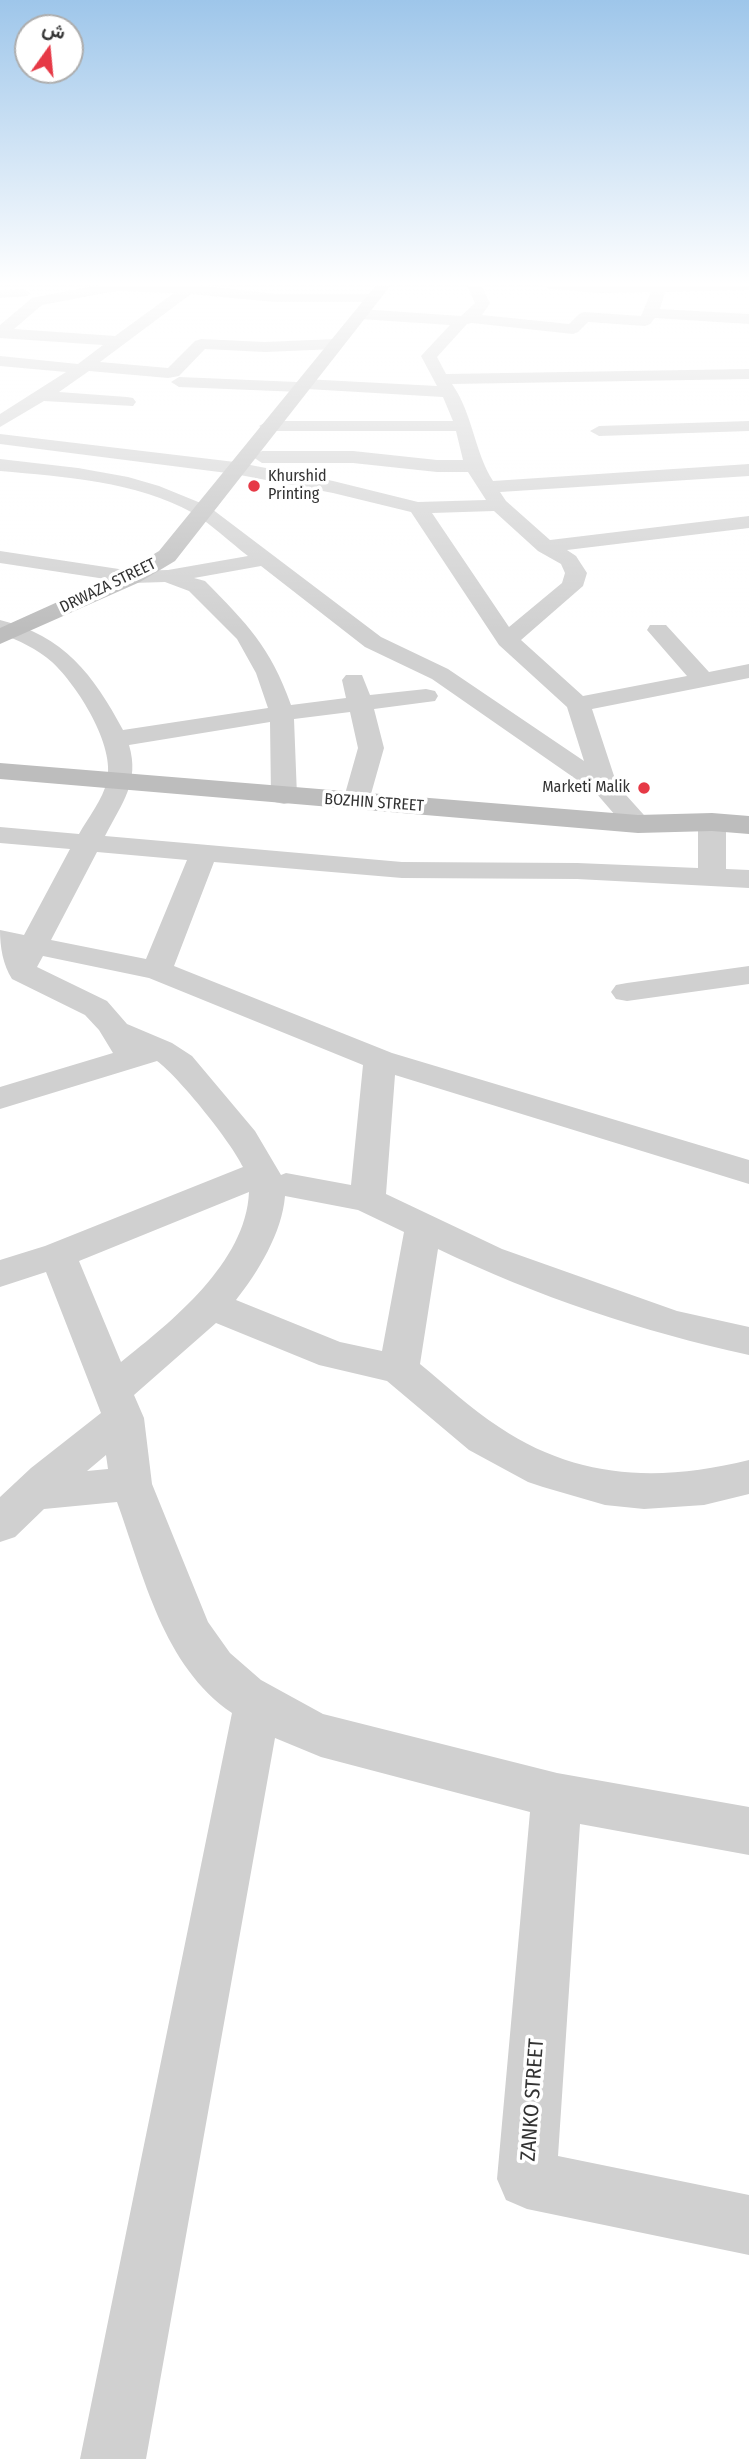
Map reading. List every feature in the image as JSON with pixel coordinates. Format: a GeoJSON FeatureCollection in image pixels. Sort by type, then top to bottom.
{"type":"FeatureCollection","features":[{"type":"Feature","properties":{"kind":"street"},"geometry":{"type":"LineString","coordinates":[[0,422],[36,400]]}},
{"type":"Feature","properties":{"kind":"street"},"geometry":{"type":"LineString","coordinates":[[95,400],[127,402]]}},
{"type":"Feature","properties":{"kind":"street","name":"DRWAZA STREET"},"geometry":{"type":"LineString","coordinates":[[5,632],[132,577],[167,556],[290,400]]}},
{"type":"Feature","properties":{"kind":"street"},"geometry":{"type":"LineString","coordinates":[[451,400],[464,426],[474,466],[499,505],[545,547],[569,560],[576,573],[572,586],[507,640]]}},
{"type":"Feature","properties":{"kind":"street"},"geometry":{"type":"LineString","coordinates":[[0,409],[20,411]]}},
{"type":"Feature","properties":{"kind":"street"},"geometry":{"type":"LineString","coordinates":[[268,426],[464,426]]}},
{"type":"Feature","properties":{"kind":"street"},"geometry":{"type":"LineString","coordinates":[[599,431],[749,426]]}},
{"type":"Feature","properties":{"kind":"street"},"geometry":{"type":"LineString","coordinates":[[634,430],[687,473]]}},
{"type":"Feature","properties":{"kind":"street"},"geometry":{"type":"LineString","coordinates":[[0,439],[240,462],[353,457],[437,466],[474,466]]}},
{"type":"Feature","properties":{"kind":"street"},"geometry":{"type":"LineString","coordinates":[[240,462],[418,508],[499,505]]}},
{"type":"Feature","properties":{"kind":"street"},"geometry":{"type":"LineString","coordinates":[[0,464],[107,476],[171,495],[201,510],[373,642],[440,674],[605,787],[638,824]]}},
{"type":"Feature","properties":{"kind":"street"},"geometry":{"type":"LineString","coordinates":[[489,487],[749,470]]}},
{"type":"Feature","properties":{"kind":"street"},"geometry":{"type":"LineString","coordinates":[[418,508],[507,640],[578,704],[605,787]]}},
{"type":"Feature","properties":{"kind":"street"},"geometry":{"type":"LineString","coordinates":[[545,547],[749,522]]}},
{"type":"Feature","properties":{"kind":"street"},"geometry":{"type":"LineString","coordinates":[[0,557],[132,577],[167,576],[267,559]]}},
{"type":"Feature","properties":{"kind":"street"},"geometry":{"type":"LineString","coordinates":[[167,576],[197,586],[246,636],[268,673],[282,713],[284,796]]}},
{"type":"Feature","properties":{"kind":"street"},"geometry":{"type":"LineString","coordinates":[[658,630],[703,679]]}},
{"type":"Feature","properties":{"kind":"street"},"geometry":{"type":"LineString","coordinates":[[5,632],[48,648],[74,669],[116,739],[122,762],[120,782],[87,843],[18,946]]}},
{"type":"Feature","properties":{"kind":"street"},"geometry":{"type":"LineString","coordinates":[[578,704],[749,671]]}},
{"type":"Feature","properties":{"kind":"street"},"geometry":{"type":"LineString","coordinates":[[353,679],[371,748],[356,801]]}},
{"type":"Feature","properties":{"kind":"street"},"geometry":{"type":"LineString","coordinates":[[116,739],[282,713],[426,696]]}},
{"type":"Feature","properties":{"kind":"street","name":"BOZHIN STREET"},"geometry":{"type":"LineString","coordinates":[[0,771],[638,824],[712,822],[749,825]]}},
{"type":"Feature","properties":{"kind":"street"},"geometry":{"type":"LineString","coordinates":[[712,822],[712,877]]}},
{"type":"Feature","properties":{"kind":"street"},"geometry":{"type":"LineString","coordinates":[[0,835],[402,870],[577,871],[749,879]]}},
{"type":"Feature","properties":{"kind":"street"},"geometry":{"type":"LineString","coordinates":[[157,970],[203,854]]}},
{"type":"Feature","properties":{"kind":"street"},"geometry":{"type":"LineString","coordinates":[[18,946],[157,970],[380,1060],[749,1172]]}},
{"type":"Feature","properties":{"kind":"street"},"geometry":{"type":"LineString","coordinates":[[0,1524],[212,1306],[253,1243],[272,1181],[244,1138],[174,1058],[135,1046],[88,1002],[30,978],[18,946]]}},
{"type":"Feature","properties":{"kind":"street"},"geometry":{"type":"LineString","coordinates":[[627,992],[749,975]]}},
{"type":"Feature","properties":{"kind":"street"},"geometry":{"type":"LineString","coordinates":[[0,1098],[135,1046]]}},
{"type":"Feature","properties":{"kind":"street"},"geometry":{"type":"LineString","coordinates":[[368,1191],[380,1060]]}},
{"type":"Feature","properties":{"kind":"street"},"geometry":{"type":"LineString","coordinates":[[0,1274],[58,1255],[218,1191],[272,1181],[368,1191],[423,1226],[489,1258],[671,1325],[749,1341]]}},
{"type":"Feature","properties":{"kind":"street"},"geometry":{"type":"LineString","coordinates":[[399,1368],[423,1226]]}},
{"type":"Feature","properties":{"kind":"street"},"geometry":{"type":"LineString","coordinates":[[58,1255],[118,1404],[131,1485],[188,1631],[199,1652],[233,1689],[257,1706],[291,1724],[321,1735],[557,1796],[749,1831]]}},
{"type":"Feature","properties":{"kind":"street"},"geometry":{"type":"LineString","coordinates":[[212,1306],[333,1355],[399,1368],[484,1438],[543,1470],[605,1488],[644,1492],[704,1488],[749,1477]]}},
{"type":"Feature","properties":{"kind":"street"},"geometry":{"type":"LineString","coordinates":[[31,1493],[131,1485]]}},
{"type":"Feature","properties":{"kind":"street"},"geometry":{"type":"LineString","coordinates":[[113,2459],[257,1706]]}},
{"type":"Feature","properties":{"kind":"street","name":"ZANKO STREET"},"geometry":{"type":"LineString","coordinates":[[557,1796],[527,2179],[749,2225]]}},
{"type":"Feature","properties":{"kind":"place","name":"Khurshid Printing"},"geometry":{"type":"Point","coordinates":[254,486]}},
{"type":"Feature","properties":{"kind":"place","name":"Marketi Malik"},"geometry":{"type":"Point","coordinates":[644,788]}}]}
